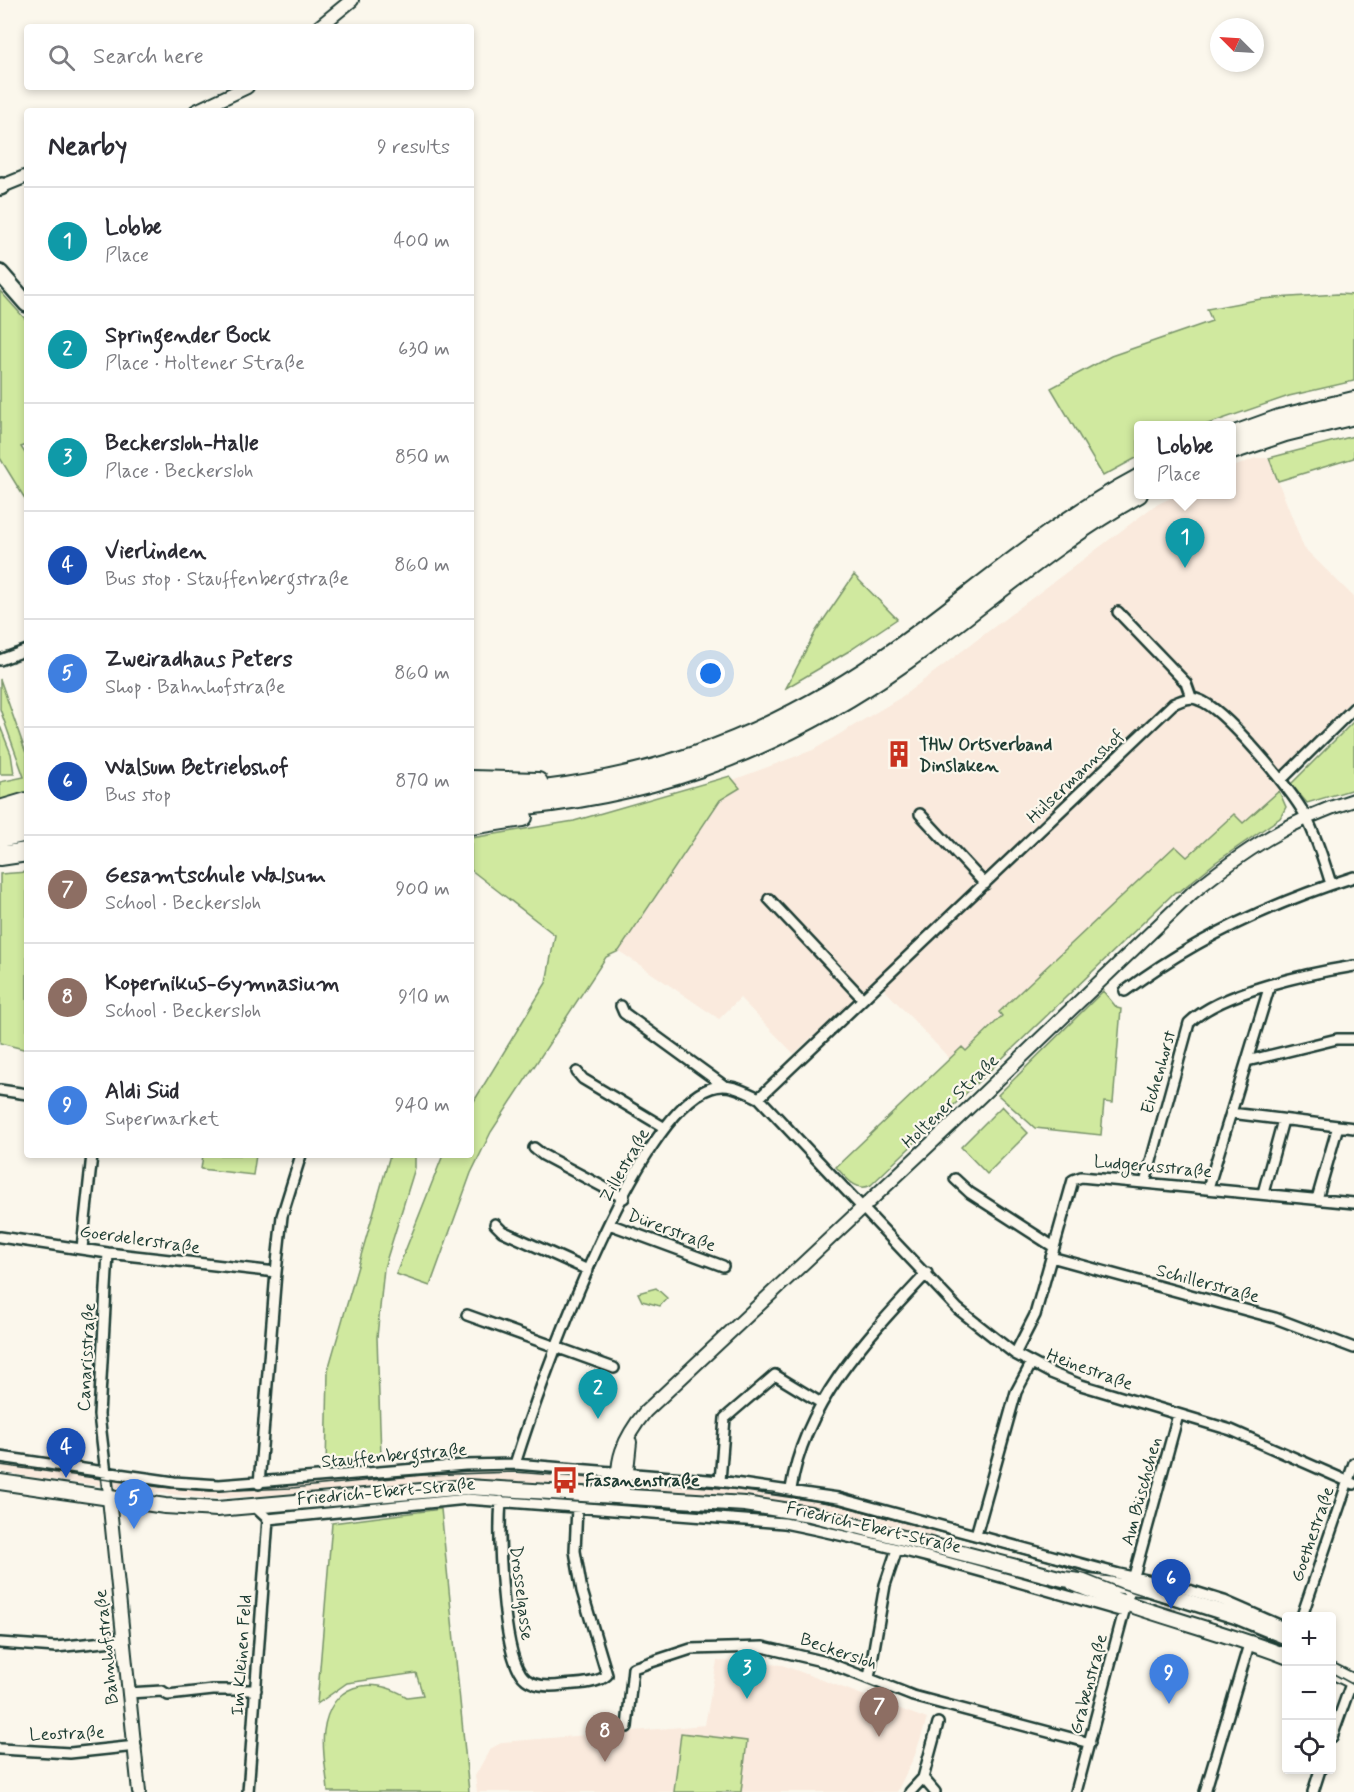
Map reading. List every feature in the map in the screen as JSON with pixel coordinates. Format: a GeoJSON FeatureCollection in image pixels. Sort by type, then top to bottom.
{"type":"FeatureCollection","features":[{"type":"Feature","properties":{"kind":"highway"},"geometry":{"type":"LineString","coordinates":[[1236,435],[1279,419],[1354,402]]}},
{"type":"Feature","properties":{"kind":"highway"},"geometry":{"type":"LineString","coordinates":[[1236,449],[1285,432],[1354,415]]}},
{"type":"Feature","properties":{"kind":"highway"},"geometry":{"type":"LineString","coordinates":[[1060,536],[1090,507],[1134,481]]}},
{"type":"Feature","properties":{"kind":"highway"},"geometry":{"type":"LineString","coordinates":[[474,796],[557,790],[642,773],[717,749],[811,705],[899,648],[1060,536],[1134,496]]}},
{"type":"Feature","properties":{"kind":"highway"},"geometry":{"type":"LineString","coordinates":[[474,825],[556,811],[605,795],[672,778],[723,761],[817,718],[907,659],[1034,555]]}},
{"type":"Feature","properties":{"kind":"highway"},"geometry":{"type":"LineString","coordinates":[[474,780],[545,781],[642,773]]}},
{"type":"Feature","properties":{"kind":"highway"},"geometry":{"type":"LineString","coordinates":[[474,809],[547,804],[605,795]]}},
{"type":"Feature","properties":{"kind":"highway"},"geometry":{"type":"LineString","coordinates":[[0,810],[24,803]]}},
{"type":"Feature","properties":{"kind":"highway"},"geometry":{"type":"LineString","coordinates":[[0,824],[24,820]]}},
{"type":"Feature","properties":{"kind":"highway"},"geometry":{"type":"LineString","coordinates":[[0,838],[24,833]]}},
{"type":"Feature","properties":{"kind":"highway"},"geometry":{"type":"LineString","coordinates":[[0,856],[24,852]]}},
{"type":"Feature","properties":{"kind":"main road"},"geometry":{"type":"LineString","coordinates":[[0,273],[24,301]]}},
{"type":"Feature","properties":{"kind":"main road","name":"Friedrich-Ebert-Straße"},"geometry":{"type":"LineString","coordinates":[[0,1482],[165,1506],[255,1507],[467,1487],[745,1504],[810,1514],[1063,1579],[1125,1608],[1282,1650]]}},
{"type":"Feature","properties":{"kind":"main road","name":"Friedrich-Ebert-Straße"},"geometry":{"type":"LineString","coordinates":[[1063,1579],[1133,1581],[1282,1636]]}},
{"type":"Feature","properties":{"kind":"main road"},"geometry":{"type":"LineString","coordinates":[[1336,1673],[1353,1682]]}},
{"type":"Feature","properties":{"kind":"street"},"geometry":{"type":"LineString","coordinates":[[323,24],[352,0]]}},
{"type":"Feature","properties":{"kind":"street"},"geometry":{"type":"LineString","coordinates":[[202,108],[241,90]]}},
{"type":"Feature","properties":{"kind":"street"},"geometry":{"type":"LineString","coordinates":[[1,187],[24,177]]}},
{"type":"Feature","properties":{"kind":"street"},"geometry":{"type":"LineString","coordinates":[[1118,612],[1186,683],[1191,698],[1210,705],[1282,779],[1306,816],[1331,884]]}},
{"type":"Feature","properties":{"kind":"street"},"geometry":{"type":"LineString","coordinates":[[0,660],[24,651]]}},
{"type":"Feature","properties":{"kind":"street","name":"Hülsermannshof"},"geometry":{"type":"LineString","coordinates":[[759,1098],[1173,704],[1191,698]]}},
{"type":"Feature","properties":{"kind":"street"},"geometry":{"type":"LineString","coordinates":[[1282,779],[1354,708]]}},
{"type":"Feature","properties":{"kind":"street","name":"Holtener Straße"},"geometry":{"type":"LineString","coordinates":[[595,1494],[623,1475],[622,1448],[645,1412],[863,1208],[1192,892],[1233,859],[1275,832],[1306,816],[1354,800]]}},
{"type":"Feature","properties":{"kind":"street"},"geometry":{"type":"LineString","coordinates":[[920,814],[985,884]]}},
{"type":"Feature","properties":{"kind":"street"},"geometry":{"type":"LineString","coordinates":[[1125,991],[1196,944],[1276,905],[1331,884],[1354,878]]}},
{"type":"Feature","properties":{"kind":"street"},"geometry":{"type":"LineString","coordinates":[[769,899],[863,999]]}},
{"type":"Feature","properties":{"kind":"street","name":"Eichenhorst"},"geometry":{"type":"LineString","coordinates":[[1145,1183],[1189,1023],[1210,1008],[1270,985],[1354,966]]}},
{"type":"Feature","properties":{"kind":"street"},"geometry":{"type":"LineString","coordinates":[[1208,1188],[1270,985]]}},
{"type":"Feature","properties":{"kind":"street"},"geometry":{"type":"LineString","coordinates":[[621,1006],[624,1013],[723,1085],[759,1098],[863,1208]]}},
{"type":"Feature","properties":{"kind":"street"},"geometry":{"type":"LineString","coordinates":[[1247,1061],[1337,1040],[1354,1039]]}},
{"type":"Feature","properties":{"kind":"street"},"geometry":{"type":"LineString","coordinates":[[577,1072],[584,1079],[665,1128]]}},
{"type":"Feature","properties":{"kind":"street","name":"Zillestraße"},"geometry":{"type":"LineString","coordinates":[[515,1464],[555,1345],[609,1224],[645,1158],[665,1128],[705,1090],[723,1085]]}},
{"type":"Feature","properties":{"kind":"street"},"geometry":{"type":"LineString","coordinates":[[0,1090],[24,1094]]}},
{"type":"Feature","properties":{"kind":"street"},"geometry":{"type":"LineString","coordinates":[[1231,1113],[1354,1128]]}},
{"type":"Feature","properties":{"kind":"street"},"geometry":{"type":"LineString","coordinates":[[1263,1193],[1283,1120]]}},
{"type":"Feature","properties":{"kind":"street"},"geometry":{"type":"LineString","coordinates":[[1317,1199],[1338,1126]]}},
{"type":"Feature","properties":{"kind":"street"},"geometry":{"type":"LineString","coordinates":[[534,1148],[624,1198]]}},
{"type":"Feature","properties":{"kind":"street"},"geometry":{"type":"LineString","coordinates":[[82,1248],[92,1158]]}},
{"type":"Feature","properties":{"kind":"street"},"geometry":{"type":"LineString","coordinates":[[259,1484],[282,1216],[300,1158]]}},
{"type":"Feature","properties":{"kind":"street","name":"Ludgerusstraße"},"geometry":{"type":"LineString","coordinates":[[1015,1354],[1035,1315],[1073,1180],[1081,1177],[1354,1203]]}},
{"type":"Feature","properties":{"kind":"street"},"geometry":{"type":"LineString","coordinates":[[955,1179],[970,1193],[1054,1247]]}},
{"type":"Feature","properties":{"kind":"street","name":"Heinestraße"},"geometry":{"type":"LineString","coordinates":[[863,1208],[927,1273],[958,1309],[1015,1354],[1032,1364],[1081,1385],[1231,1430],[1351,1482]]}},
{"type":"Feature","properties":{"kind":"street"},"geometry":{"type":"LineString","coordinates":[[495,1224],[502,1231],[588,1270]]}},
{"type":"Feature","properties":{"kind":"street","name":"Dürerstraße"},"geometry":{"type":"LineString","coordinates":[[609,1224],[723,1266]]}},
{"type":"Feature","properties":{"kind":"street","name":"Goerdelerstraße"},"geometry":{"type":"LineString","coordinates":[[0,1237],[108,1253],[276,1272]]}},
{"type":"Feature","properties":{"kind":"street","name":"Canarisstraße"},"geometry":{"type":"LineString","coordinates":[[108,1253],[99,1415],[108,1498]]}},
{"type":"Feature","properties":{"kind":"street","name":"Schillerstraße"},"geometry":{"type":"LineString","coordinates":[[1051,1257],[1275,1318],[1354,1348]]}},
{"type":"Feature","properties":{"kind":"street"},"geometry":{"type":"LineString","coordinates":[[791,1489],[804,1437],[821,1403],[862,1347],[927,1273]]}},
{"type":"Feature","properties":{"kind":"street"},"geometry":{"type":"LineString","coordinates":[[467,1315],[614,1368]]}},
{"type":"Feature","properties":{"kind":"street"},"geometry":{"type":"LineString","coordinates":[[976,1535],[1016,1392],[1032,1364]]}},
{"type":"Feature","properties":{"kind":"street"},"geometry":{"type":"LineString","coordinates":[[720,1480],[725,1418],[769,1378],[780,1376],[821,1403]]}},
{"type":"Feature","properties":{"kind":"street","name":"Am Büschchen"},"geometry":{"type":"LineString","coordinates":[[1133,1581],[1178,1415]]}},
{"type":"Feature","properties":{"kind":"street","name":"Stauffenbergstraße"},"geometry":{"type":"LineString","coordinates":[[0,1457],[174,1482],[259,1484],[465,1465],[515,1464],[623,1475],[720,1480],[791,1489],[838,1498],[1133,1581]]}},
{"type":"Feature","properties":{"kind":"street","name":"Goethestraße"},"geometry":{"type":"LineString","coordinates":[[1304,1612],[1351,1482],[1354,1463]]}},
{"type":"Feature","properties":{"kind":"street"},"geometry":{"type":"LineString","coordinates":[[623,1475],[628,1496]]}},
{"type":"Feature","properties":{"kind":"street","name":"Bahnhofstraße"},"geometry":{"type":"LineString","coordinates":[[108,1498],[136,1746],[139,1792]]}},
{"type":"Feature","properties":{"kind":"street","name":"Friedrich-Ebert-Straße"},"geometry":{"type":"LineString","coordinates":[[268,1520],[467,1499],[784,1522],[1125,1608]]}},
{"type":"Feature","properties":{"kind":"street","name":"Drosselgasse"},"geometry":{"type":"LineString","coordinates":[[501,1501],[500,1556],[508,1630],[520,1673],[531,1683],[558,1686],[604,1678],[607,1670],[582,1591],[575,1551],[577,1508]]}},
{"type":"Feature","properties":{"kind":"street"},"geometry":{"type":"LineString","coordinates":[[255,1507],[268,1520]]}},
{"type":"Feature","properties":{"kind":"street","name":"Im Kleinen Feld"},"geometry":{"type":"LineString","coordinates":[[248,1792],[268,1520]]}},
{"type":"Feature","properties":{"kind":"street"},"geometry":{"type":"LineString","coordinates":[[869,1678],[885,1585],[897,1549]]}},
{"type":"Feature","properties":{"kind":"street"},"geometry":{"type":"LineString","coordinates":[[1133,1581],[1224,1601],[1282,1626]]}},
{"type":"Feature","properties":{"kind":"street","name":"Grabenstraße"},"geometry":{"type":"LineString","coordinates":[[1077,1792],[1133,1581]]}},
{"type":"Feature","properties":{"kind":"street"},"geometry":{"type":"LineString","coordinates":[[0,1643],[56,1647],[123,1640]]}},
{"type":"Feature","properties":{"kind":"street"},"geometry":{"type":"LineString","coordinates":[[1205,1792],[1250,1641]]}},
{"type":"Feature","properties":{"kind":"street","name":"Beckersloh"},"geometry":{"type":"LineString","coordinates":[[627,1727],[633,1668],[691,1648],[763,1647],[798,1653],[933,1702],[1090,1743]]}},
{"type":"Feature","properties":{"kind":"street"},"geometry":{"type":"LineString","coordinates":[[1336,1727],[1353,1682]]}},
{"type":"Feature","properties":{"kind":"street"},"geometry":{"type":"LineString","coordinates":[[129,1692],[162,1691],[168,1695],[213,1690],[256,1690]]}},
{"type":"Feature","properties":{"kind":"street"},"geometry":{"type":"LineString","coordinates":[[910,1792],[923,1778],[938,1723]]}},
{"type":"Feature","properties":{"kind":"street","name":"Leostraße"},"geometry":{"type":"LineString","coordinates":[[0,1749],[70,1753],[136,1746]]}},
{"type":"Feature","properties":{"kind":"street"},"geometry":{"type":"LineString","coordinates":[[1312,1792],[1319,1774]]}},
{"type":"Feature","properties":{"kind":"street"},"geometry":{"type":"LineString","coordinates":[[923,1778],[935,1792]]}},
{"type":"Feature","properties":{"kind":"shaded area"},"geometry":{"type":"Polygon","coordinates":[[[1255,458],[1269,458],[1304,548],[1354,597],[1354,710],[1287,779],[1286,790],[1279,791],[1243,823],[1233,814],[1187,857],[1175,846],[999,1013],[1002,1016],[966,1051],[962,1048],[950,1059],[883,988],[822,1048],[812,1037],[794,1054],[740,998],[719,1019],[619,951],[721,800],[739,788],[733,780],[813,750],[900,698],[1154,506],[1169,499],[1236,499],[1236,466],[1255,458]]]}},
{"type":"Feature","properties":{"kind":"shaded area"},"geometry":{"type":"Polygon","coordinates":[[[0,1462],[34,1467],[42,1465],[98,1476],[207,1488],[292,1485],[466,1469],[538,1468],[736,1486],[841,1502],[937,1528],[934,1537],[838,1512],[746,1496],[516,1481],[466,1480],[292,1495],[205,1498],[36,1478],[0,1471],[0,1462]]]}},
{"type":"Feature","properties":{"kind":"shaded area"},"geometry":{"type":"Polygon","coordinates":[[[717,1661],[782,1665],[927,1719],[915,1755],[897,1792],[477,1792],[475,1776],[490,1749],[503,1742],[705,1725],[717,1661]]]}},
{"type":"Feature","properties":{"kind":"green space"},"geometry":{"type":"Polygon","coordinates":[[[0,291],[24,318],[24,446],[21,447],[24,452],[24,497],[0,458],[0,291]]]}},
{"type":"Feature","properties":{"kind":"green space"},"geometry":{"type":"Polygon","coordinates":[[[1354,295],[1354,381],[1289,396],[1217,421],[1134,421],[1134,459],[1103,476],[1051,388],[1111,356],[1212,321],[1207,309],[1261,299],[1354,295]]]}},
{"type":"Feature","properties":{"kind":"green space"},"geometry":{"type":"Polygon","coordinates":[[[1354,436],[1354,458],[1278,481],[1269,458],[1354,436]]]}},
{"type":"Feature","properties":{"kind":"green space"},"geometry":{"type":"Polygon","coordinates":[[[854,575],[897,619],[849,651],[786,688],[816,631],[854,575]]]}},
{"type":"Feature","properties":{"kind":"green space"},"geometry":{"type":"Polygon","coordinates":[[[0,679],[24,747],[24,777],[0,709],[0,679]]]}},
{"type":"Feature","properties":{"kind":"green space"},"geometry":{"type":"Polygon","coordinates":[[[1354,721],[1354,789],[1307,803],[1291,784],[1354,721]]]}},
{"type":"Feature","properties":{"kind":"green space"},"geometry":{"type":"Polygon","coordinates":[[[0,726],[11,754],[14,774],[0,774],[0,726]]]}},
{"type":"Feature","properties":{"kind":"green space"},"geometry":{"type":"Polygon","coordinates":[[[730,776],[740,788],[720,800],[619,951],[606,957],[491,1132],[471,1173],[430,1286],[396,1274],[442,1158],[474,1158],[474,1101],[546,983],[555,935],[474,872],[474,838],[574,821],[730,776]]]}},
{"type":"Feature","properties":{"kind":"green space"},"geometry":{"type":"Polygon","coordinates":[[[24,777],[24,796],[0,803],[0,782],[24,777]]]}},
{"type":"Feature","properties":{"kind":"green space"},"geometry":{"type":"Polygon","coordinates":[[[1279,791],[1286,807],[1280,818],[1216,862],[1180,891],[1175,892],[871,1185],[861,1187],[856,1185],[836,1167],[962,1047],[966,1051],[1002,1016],[999,1012],[1175,846],[1187,857],[1234,814],[1243,823],[1279,791]]]}},
{"type":"Feature","properties":{"kind":"green space"},"geometry":{"type":"Polygon","coordinates":[[[24,872],[24,1049],[0,1043],[0,874],[24,872]]]}},
{"type":"Feature","properties":{"kind":"green space"},"geometry":{"type":"Polygon","coordinates":[[[1103,991],[1117,1008],[1121,1009],[1113,1103],[1104,1102],[1101,1135],[1035,1128],[998,1095],[1103,991]]]}},
{"type":"Feature","properties":{"kind":"green space"},"geometry":{"type":"Polygon","coordinates":[[[1002,1106],[1028,1133],[987,1174],[961,1147],[1002,1106]]]}},
{"type":"Feature","properties":{"kind":"green space"},"geometry":{"type":"Polygon","coordinates":[[[203,1158],[256,1158],[253,1175],[201,1169],[203,1158]]]}},
{"type":"Feature","properties":{"kind":"green space"},"geometry":{"type":"Polygon","coordinates":[[[389,1158],[415,1158],[415,1168],[384,1268],[377,1337],[381,1456],[326,1468],[328,1370],[389,1158]]]}},
{"type":"Feature","properties":{"kind":"green space"},"geometry":{"type":"Polygon","coordinates":[[[656,1288],[667,1298],[660,1306],[642,1301],[638,1293],[656,1288]]]}},
{"type":"Feature","properties":{"kind":"green space"},"geometry":{"type":"Polygon","coordinates":[[[441,1509],[469,1792],[328,1792],[323,1738],[328,1715],[334,1703],[343,1694],[366,1685],[393,1690],[407,1697],[423,1695],[416,1673],[347,1683],[317,1704],[332,1523],[441,1509]]]}},
{"type":"Feature","properties":{"kind":"green space"},"geometry":{"type":"Polygon","coordinates":[[[681,1733],[747,1741],[741,1792],[674,1792],[681,1733]]]}},
{"type":"Feature","properties":{"kind":"tram line"},"geometry":{"type":"LineString","coordinates":[[0,1465],[160,1487],[210,1491],[292,1488],[423,1475],[515,1472],[772,1492],[839,1505],[1057,1563],[1120,1588],[1232,1623],[1282,1643]]}},
{"type":"Feature","properties":{"kind":"tram line"},"geometry":{"type":"LineString","coordinates":[[1336,1675],[1354,1685]]}},
{"type":"Feature","properties":{"kind":"place","name":"Lobbe"},"geometry":{"type":"Point","coordinates":[1185,568]}},
{"type":"Feature","properties":{"kind":"place","name":"THW Ortsverband Dinslaken"},"geometry":{"type":"Point","coordinates":[899,754]}},
{"type":"Feature","properties":{"kind":"place","name":"Springender Bock"},"geometry":{"type":"Point","coordinates":[598,1419]}},
{"type":"Feature","properties":{"kind":"place","name":"Vierlinden"},"geometry":{"type":"Point","coordinates":[66,1478]}},
{"type":"Feature","properties":{"kind":"place","name":"Fasanenstraße"},"geometry":{"type":"Point","coordinates":[565,1480]}},
{"type":"Feature","properties":{"kind":"place","name":"Zweiradhaus Peters"},"geometry":{"type":"Point","coordinates":[134,1529]}},
{"type":"Feature","properties":{"kind":"place","name":"Walsum Betriebshof"},"geometry":{"type":"Point","coordinates":[1171,1609]}},
{"type":"Feature","properties":{"kind":"place","name":"Beckersloh-Halle"},"geometry":{"type":"Point","coordinates":[747,1699]}},
{"type":"Feature","properties":{"kind":"place","name":"Aldi Süd"},"geometry":{"type":"Point","coordinates":[1169,1704]}},
{"type":"Feature","properties":{"kind":"place","name":"Gesamtschule Walsum"},"geometry":{"type":"Point","coordinates":[879,1737]}},
{"type":"Feature","properties":{"kind":"place","name":"Kopernikus-Gymnasium"},"geometry":{"type":"Point","coordinates":[605,1762]}}]}
